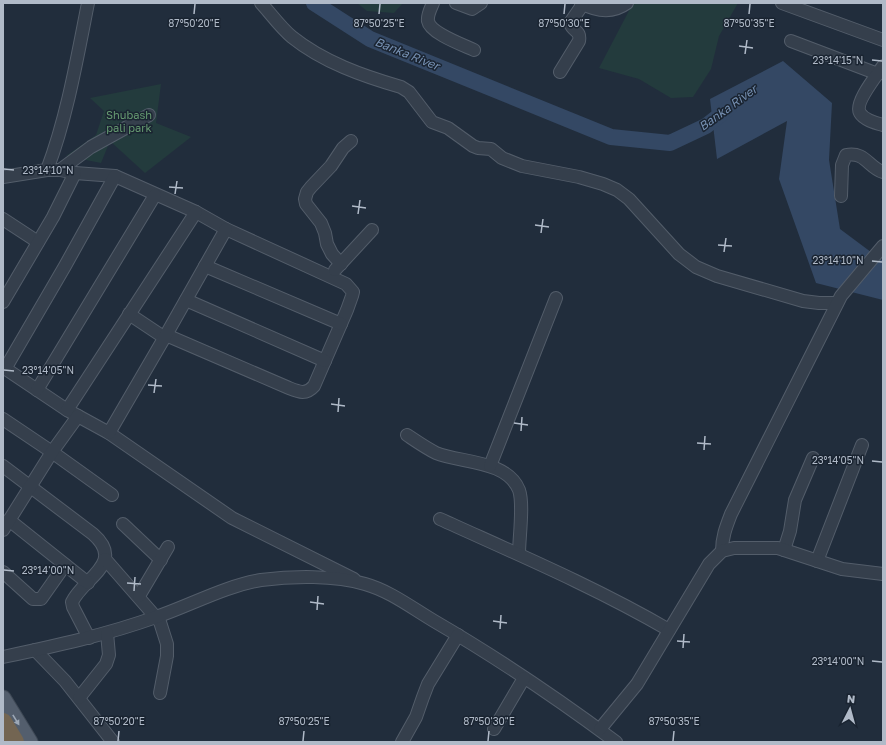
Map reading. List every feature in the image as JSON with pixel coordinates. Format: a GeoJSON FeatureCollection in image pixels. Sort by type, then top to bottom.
{"type":"FeatureCollection","features":[{"type":"Feature","properties":{"kind":"highway"},"geometry":{"type":"LineString","coordinates":[[3,722],[15,742]]}},
{"type":"Feature","properties":{"kind":"main road"},"geometry":{"type":"LineString","coordinates":[[3,698],[30,742]]}},
{"type":"Feature","properties":{"kind":"street"},"geometry":{"type":"LineString","coordinates":[[47,170],[56,147],[88,3]]}},
{"type":"Feature","properties":{"kind":"street"},"geometry":{"type":"LineString","coordinates":[[261,3],[291,36],[315,54],[345,67],[401,87],[409,92],[432,122],[448,128],[473,146],[491,149],[507,160],[522,166],[579,177],[617,190],[629,199],[679,254],[696,267],[717,276],[803,301],[839,299]]}},
{"type":"Feature","properties":{"kind":"street"},"geometry":{"type":"LineString","coordinates":[[433,3],[427,20],[430,26],[437,32],[474,50]]}},
{"type":"Feature","properties":{"kind":"street"},"geometry":{"type":"LineString","coordinates":[[456,3],[472,9],[481,3]]}},
{"type":"Feature","properties":{"kind":"street"},"geometry":{"type":"LineString","coordinates":[[560,72],[579,41],[580,36],[578,32],[571,26],[570,23],[582,4],[606,11],[617,9],[627,3]]}},
{"type":"Feature","properties":{"kind":"street"},"geometry":{"type":"LineString","coordinates":[[782,3],[883,40]]}},
{"type":"Feature","properties":{"kind":"street"},"geometry":{"type":"LineString","coordinates":[[791,41],[880,70],[861,100],[859,107],[860,114],[883,125]]}},
{"type":"Feature","properties":{"kind":"street"},"geometry":{"type":"LineString","coordinates":[[60,170],[91,147],[149,115]]}},
{"type":"Feature","properties":{"kind":"street"},"geometry":{"type":"LineString","coordinates":[[341,264],[332,254],[327,244],[321,223],[306,204],[305,198],[306,192],[331,166],[343,148],[352,141]]}},
{"type":"Feature","properties":{"kind":"street"},"geometry":{"type":"LineString","coordinates":[[841,196],[842,165],[846,155],[850,154],[864,158],[875,168],[883,172]]}},
{"type":"Feature","properties":{"kind":"street"},"geometry":{"type":"LineString","coordinates":[[3,177],[47,170],[115,176],[196,212],[226,228],[346,284],[353,292],[314,386],[306,392],[300,392],[165,337],[129,314]]}},
{"type":"Feature","properties":{"kind":"street"},"geometry":{"type":"LineString","coordinates":[[3,302],[38,242],[75,173]]}},
{"type":"Feature","properties":{"kind":"street"},"geometry":{"type":"LineString","coordinates":[[115,176],[65,266],[4,368],[67,410],[109,433],[232,518],[365,584],[386,592],[458,635],[524,678],[607,737],[636,684],[709,564],[722,551],[734,548],[778,548],[842,569],[883,574]]}},
{"type":"Feature","properties":{"kind":"street"},"geometry":{"type":"LineString","coordinates":[[37,390],[155,195]]}},
{"type":"Feature","properties":{"kind":"street"},"geometry":{"type":"LineString","coordinates":[[67,410],[196,212]]}},
{"type":"Feature","properties":{"kind":"street"},"geometry":{"type":"LineString","coordinates":[[3,219],[38,242]]}},
{"type":"Feature","properties":{"kind":"street"},"geometry":{"type":"LineString","coordinates":[[109,433],[226,228]]}},
{"type":"Feature","properties":{"kind":"street"},"geometry":{"type":"LineString","coordinates":[[329,277],[372,230]]}},
{"type":"Feature","properties":{"kind":"street"},"geometry":{"type":"LineString","coordinates":[[722,551],[722,540],[731,514],[816,348],[839,299],[883,246]]}},
{"type":"Feature","properties":{"kind":"street"},"geometry":{"type":"LineString","coordinates":[[204,266],[341,324]]}},
{"type":"Feature","properties":{"kind":"street"},"geometry":{"type":"LineString","coordinates":[[490,466],[556,298]]}},
{"type":"Feature","properties":{"kind":"street"},"geometry":{"type":"LineString","coordinates":[[186,300],[325,361]]}},
{"type":"Feature","properties":{"kind":"street"},"geometry":{"type":"LineString","coordinates":[[78,416],[52,452],[6,525],[65,565],[88,583]]}},
{"type":"Feature","properties":{"kind":"street"},"geometry":{"type":"LineString","coordinates":[[3,419],[112,495]]}},
{"type":"Feature","properties":{"kind":"street"},"geometry":{"type":"LineString","coordinates":[[407,435],[435,452],[452,458],[490,466],[501,471],[513,481],[519,491],[519,554]]}},
{"type":"Feature","properties":{"kind":"street"},"geometry":{"type":"LineString","coordinates":[[817,561],[862,445]]}},
{"type":"Feature","properties":{"kind":"street"},"geometry":{"type":"LineString","coordinates":[[784,550],[790,531],[795,500],[813,458]]}},
{"type":"Feature","properties":{"kind":"street"},"geometry":{"type":"LineString","coordinates":[[3,466],[101,541],[105,549],[105,559],[101,568],[72,602],[89,638]]}},
{"type":"Feature","properties":{"kind":"street"},"geometry":{"type":"LineString","coordinates":[[440,519],[519,554],[619,602],[669,630]]}},
{"type":"Feature","properties":{"kind":"street"},"geometry":{"type":"LineString","coordinates":[[123,524],[161,560]]}},
{"type":"Feature","properties":{"kind":"street"},"geometry":{"type":"LineString","coordinates":[[139,596],[168,548]]}},
{"type":"Feature","properties":{"kind":"street"},"geometry":{"type":"LineString","coordinates":[[105,559],[139,596],[160,622],[167,644],[166,669],[160,693]]}},
{"type":"Feature","properties":{"kind":"street"},"geometry":{"type":"LineString","coordinates":[[3,572],[34,600],[41,599],[65,565]]}},
{"type":"Feature","properties":{"kind":"street"},"geometry":{"type":"LineString","coordinates":[[3,657],[89,638],[157,617],[237,586],[260,580],[290,577],[325,578],[365,584]]}},
{"type":"Feature","properties":{"kind":"street"},"geometry":{"type":"LineString","coordinates":[[79,698],[106,664],[109,654],[107,632]]}},
{"type":"Feature","properties":{"kind":"street"},"geometry":{"type":"LineString","coordinates":[[402,742],[416,717],[428,684],[458,635]]}},
{"type":"Feature","properties":{"kind":"street"},"geometry":{"type":"LineString","coordinates":[[35,650],[65,681],[113,742]]}},
{"type":"Feature","properties":{"kind":"street"},"geometry":{"type":"LineString","coordinates":[[494,729],[524,678]]}},
{"type":"Feature","properties":{"kind":"green space"},"geometry":{"type":"Polygon","coordinates":[[[357,3],[403,3],[394,13],[367,11],[357,3]]]}},
{"type":"Feature","properties":{"kind":"green space"},"geometry":{"type":"Polygon","coordinates":[[[633,3],[738,3],[719,36],[711,69],[693,97],[671,98],[639,79],[599,68],[633,3]]]}},
{"type":"Feature","properties":{"kind":"green space","name":"Shubash pali park"},"geometry":{"type":"Polygon","coordinates":[[[161,84],[156,123],[191,137],[145,173],[110,141],[101,163],[66,156],[96,135],[104,111],[90,98],[161,84]]]}},
{"type":"Feature","properties":{"kind":"water"},"geometry":{"type":"Polygon","coordinates":[[[783,61],[832,103],[829,160],[840,229],[883,261],[883,300],[816,283],[779,179],[787,121],[717,159],[710,99],[783,61]]]}},
{"type":"Feature","properties":{"kind":"waterway","name":"Banka River"},"geometry":{"type":"LineString","coordinates":[[314,3],[370,39],[611,137],[670,143],[706,126],[729,108]]}}]}
